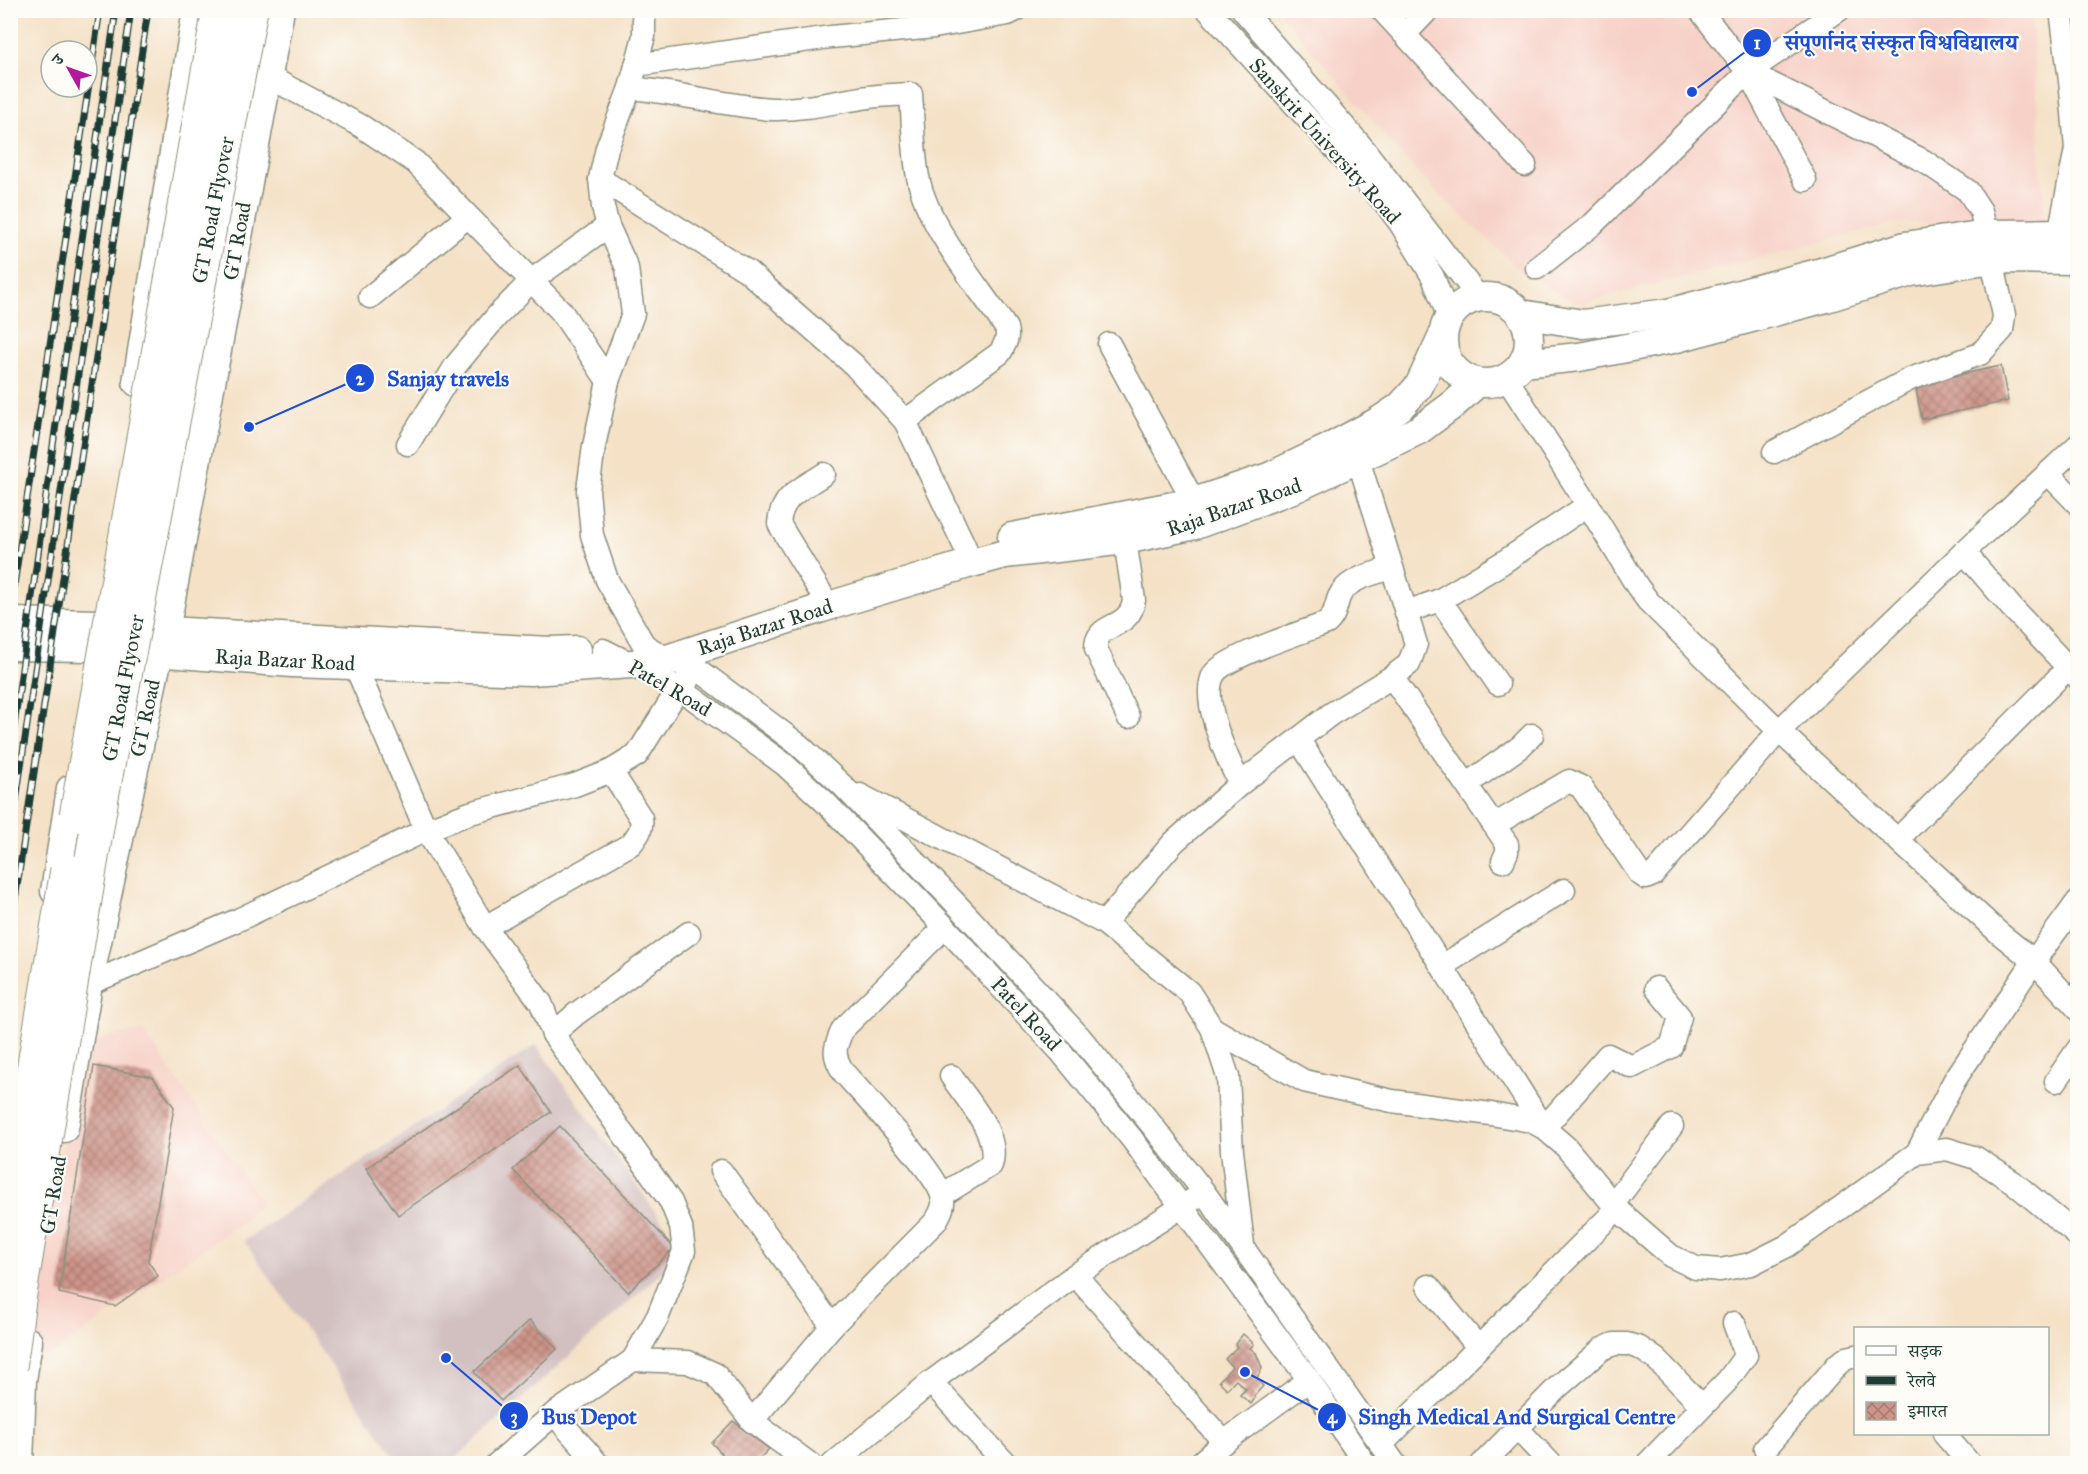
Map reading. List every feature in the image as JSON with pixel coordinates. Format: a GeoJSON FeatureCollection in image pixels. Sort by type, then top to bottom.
{"type":"FeatureCollection","features":[{"type":"Feature","properties":{"kind":"highway","name":"GT Road Flyover"},"geometry":{"type":"LineString","coordinates":[[10,1206],[118,572],[219,10]]}},
{"type":"Feature","properties":{"kind":"highway","name":"GT Road Flyover"},"geometry":{"type":"LineString","coordinates":[[10,1368],[102,797],[251,10]]}},
{"type":"Feature","properties":{"kind":"main road"},"geometry":{"type":"LineString","coordinates":[[10,1151],[31,1009],[56,889],[197,10]]}},
{"type":"Feature","properties":{"kind":"main road","name":"GT Road"},"geometry":{"type":"LineString","coordinates":[[19,1464],[22,1380],[88,984],[162,642],[280,10]]}},
{"type":"Feature","properties":{"kind":"main road"},"geometry":{"type":"LineString","coordinates":[[1521,314],[1583,324],[1680,310],[1818,273],[1905,246],[2067,246]]}},
{"type":"Feature","properties":{"kind":"main road"},"geometry":{"type":"LineString","coordinates":[[1515,371],[1528,351],[1527,326],[1521,314],[1501,299],[1479,297],[1457,308],[1445,327],[1444,352],[1451,366],[1462,377],[1477,383],[1492,383],[1515,371],[1674,339],[1815,301],[1989,246]]}},
{"type":"Feature","properties":{"kind":"main road"},"geometry":{"type":"LineString","coordinates":[[1633,317],[1638,346]]}},
{"type":"Feature","properties":{"kind":"main road","name":"Raja Bazar Road"},"geometry":{"type":"LineString","coordinates":[[162,642],[551,651],[603,650],[647,656],[888,568],[965,547],[1194,502],[1269,477],[1329,448],[1400,407],[1419,386],[1445,327]]}},
{"type":"Feature","properties":{"kind":"main road","name":"Raja Bazar Road"},"geometry":{"type":"LineString","coordinates":[[10,622],[95,635],[162,642],[292,663],[531,671],[647,656],[1005,554],[1125,540],[1195,525],[1298,487],[1419,430],[1454,404],[1477,383]]}},
{"type":"Feature","properties":{"kind":"main road","name":"Raja Bazar Road"},"geometry":{"type":"LineString","coordinates":[[10,646],[95,635]]}},
{"type":"Feature","properties":{"kind":"street"},"geometry":{"type":"LineString","coordinates":[[642,10],[644,36],[630,88],[607,148],[600,179],[608,226],[627,268],[633,314],[608,381],[594,446],[588,490],[592,535],[607,580],[647,656]]}},
{"type":"Feature","properties":{"kind":"street"},"geometry":{"type":"LineString","coordinates":[[636,65],[947,17],[1016,10]]}},
{"type":"Feature","properties":{"kind":"street","name":"Sanskrit University Road"},"geometry":{"type":"LineString","coordinates":[[1208,10],[1385,203],[1400,223],[1432,275],[1445,327]]}},
{"type":"Feature","properties":{"kind":"street","name":"Sanskrit University Road"},"geometry":{"type":"LineString","coordinates":[[1244,10],[1364,148],[1479,297]]}},
{"type":"Feature","properties":{"kind":"street"},"geometry":{"type":"LineString","coordinates":[[1382,10],[1525,165]]}},
{"type":"Feature","properties":{"kind":"street"},"geometry":{"type":"LineString","coordinates":[[1405,34],[1428,10]]}},
{"type":"Feature","properties":{"kind":"street"},"geometry":{"type":"LineString","coordinates":[[1700,10],[1748,72],[1804,180]]}},
{"type":"Feature","properties":{"kind":"street"},"geometry":{"type":"LineString","coordinates":[[1537,267],[1593,224],[1748,72],[1839,10]]}},
{"type":"Feature","properties":{"kind":"street"},"geometry":{"type":"LineString","coordinates":[[2061,10],[2077,149],[2067,246]]}},
{"type":"Feature","properties":{"kind":"street"},"geometry":{"type":"LineString","coordinates":[[1748,72],[1924,161],[1968,191],[1981,211],[2004,315],[2002,330],[1980,354],[1910,379],[1774,452]]}},
{"type":"Feature","properties":{"kind":"street"},"geometry":{"type":"LineString","coordinates":[[267,76],[361,126],[415,162],[561,311],[608,381]]}},
{"type":"Feature","properties":{"kind":"street"},"geometry":{"type":"LineString","coordinates":[[630,88],[717,103],[775,109],[808,107],[870,96],[910,94],[918,176],[925,200],[948,243],[1006,327],[1008,335],[1007,342],[1000,353],[905,421]]}},
{"type":"Feature","properties":{"kind":"street"},"geometry":{"type":"LineString","coordinates":[[600,179],[747,271],[854,365],[905,421],[965,547]]}},
{"type":"Feature","properties":{"kind":"street"},"geometry":{"type":"LineString","coordinates":[[370,297],[467,217]]}},
{"type":"Feature","properties":{"kind":"street"},"geometry":{"type":"LineString","coordinates":[[408,444],[456,365],[497,316],[532,280],[608,226]]}},
{"type":"Feature","properties":{"kind":"street"},"geometry":{"type":"LineString","coordinates":[[1432,275],[1452,260]]}},
{"type":"Feature","properties":{"kind":"street"},"geometry":{"type":"LineString","coordinates":[[1109,344],[1194,502]]}},
{"type":"Feature","properties":{"kind":"street"},"geometry":{"type":"LineString","coordinates":[[1515,371],[1588,505],[1648,601],[1779,731],[1999,933],[2034,961],[2078,1009]]}},
{"type":"Feature","properties":{"kind":"street"},"geometry":{"type":"LineString","coordinates":[[1494,825],[1569,781],[1581,787],[1640,874],[1646,878],[1653,875],[1779,731],[1964,552],[2078,446]]}},
{"type":"Feature","properties":{"kind":"street"},"geometry":{"type":"LineString","coordinates":[[1104,923],[1174,842],[1240,784],[1331,714],[1409,664],[1416,644],[1358,459]]}},
{"type":"Feature","properties":{"kind":"street"},"geometry":{"type":"LineString","coordinates":[[2048,473],[2078,504]]}},
{"type":"Feature","properties":{"kind":"street"},"geometry":{"type":"LineString","coordinates":[[820,593],[779,524],[784,504],[790,497],[824,474]]}},
{"type":"Feature","properties":{"kind":"street"},"geometry":{"type":"LineString","coordinates":[[1406,612],[1440,600],[1502,563],[1588,505]]}},
{"type":"Feature","properties":{"kind":"street"},"geometry":{"type":"LineString","coordinates":[[1125,540],[1134,600],[1133,610],[1124,620],[1104,630],[1096,641],[1096,649],[1128,717]]}},
{"type":"Feature","properties":{"kind":"street"},"geometry":{"type":"LineString","coordinates":[[1898,839],[2073,673],[2012,608],[1964,552]]}},
{"type":"Feature","properties":{"kind":"street"},"geometry":{"type":"LineString","coordinates":[[1240,784],[1223,750],[1215,726],[1211,704],[1213,676],[1226,663],[1327,622],[1333,617],[1339,597],[1348,585],[1391,568]]}},
{"type":"Feature","properties":{"kind":"street"},"geometry":{"type":"LineString","coordinates":[[1440,600],[1498,684]]}},
{"type":"Feature","properties":{"kind":"street","name":"Patel Road"},"geometry":{"type":"LineString","coordinates":[[647,656],[699,670],[799,745],[843,786],[962,910],[1078,1036],[1204,1192],[1387,1457]]}},
{"type":"Feature","properties":{"kind":"street","name":"Patel Road"},"geometry":{"type":"LineString","coordinates":[[647,656],[679,688],[784,764],[826,803],[1061,1052],[1132,1139],[1309,1380],[1365,1464]]}},
{"type":"Feature","properties":{"kind":"street"},"geometry":{"type":"LineString","coordinates":[[355,665],[426,830],[485,927],[541,1004],[553,1034],[671,1202],[681,1227],[684,1251],[658,1316],[633,1360],[554,1414],[497,1464]]}},
{"type":"Feature","properties":{"kind":"street"},"geometry":{"type":"LineString","coordinates":[[31,1009],[240,919],[426,830],[470,813],[575,785],[611,771],[637,755],[679,688],[699,670]]}},
{"type":"Feature","properties":{"kind":"street"},"geometry":{"type":"LineString","coordinates":[[1392,677],[1507,844],[1507,852],[1503,861]]}},
{"type":"Feature","properties":{"kind":"street"},"geometry":{"type":"LineString","coordinates":[[1467,784],[1520,747],[1532,735]]}},
{"type":"Feature","properties":{"kind":"street"},"geometry":{"type":"LineString","coordinates":[[1299,740],[1544,1128],[1566,1147],[1615,1206],[1671,1256],[1695,1268],[1720,1270],[1751,1264],[1787,1246],[1917,1153],[1954,1081],[2034,961],[2078,901]]}},
{"type":"Feature","properties":{"kind":"street"},"geometry":{"type":"LineString","coordinates":[[485,927],[631,844],[639,834],[642,825],[641,818],[611,771]]}},
{"type":"Feature","properties":{"kind":"street"},"geometry":{"type":"LineString","coordinates":[[843,786],[1104,923],[1189,992],[1212,1028],[1228,1077],[1232,1151],[1243,1248]]}},
{"type":"Feature","properties":{"kind":"street"},"geometry":{"type":"LineString","coordinates":[[1442,966],[1564,890]]}},
{"type":"Feature","properties":{"kind":"street"},"geometry":{"type":"LineString","coordinates":[[752,1420],[832,1326],[936,1221],[942,1210],[940,1189],[909,1146],[844,1073],[836,1061],[835,1045],[843,1029],[945,927]]}},
{"type":"Feature","properties":{"kind":"street"},"geometry":{"type":"LineString","coordinates":[[553,1034],[576,1014],[689,933]]}},
{"type":"Feature","properties":{"kind":"street"},"geometry":{"type":"LineString","coordinates":[[1544,1128],[1608,1055],[1632,1067],[1671,1047],[1680,1017],[1656,988]]}},
{"type":"Feature","properties":{"kind":"street"},"geometry":{"type":"LineString","coordinates":[[1212,1028],[1304,1081],[1392,1101],[1501,1116],[1530,1122],[1544,1128]]}},
{"type":"Feature","properties":{"kind":"street"},"geometry":{"type":"LineString","coordinates":[[2056,1081],[2078,1049]]}},
{"type":"Feature","properties":{"kind":"street"},"geometry":{"type":"LineString","coordinates":[[942,1195],[991,1165],[995,1154],[986,1128],[951,1076]]}},
{"type":"Feature","properties":{"kind":"street"},"geometry":{"type":"LineString","coordinates":[[1387,1457],[1478,1347],[1615,1206],[1672,1126]]}},
{"type":"Feature","properties":{"kind":"street"},"geometry":{"type":"LineString","coordinates":[[1917,1153],[1947,1149],[1976,1158],[2013,1182],[2078,1236]]}},
{"type":"Feature","properties":{"kind":"street"},"geometry":{"type":"LineString","coordinates":[[721,1171],[832,1326]]}},
{"type":"Feature","properties":{"kind":"street"},"geometry":{"type":"LineString","coordinates":[[833,1464],[932,1382],[1075,1275],[1204,1192]]}},
{"type":"Feature","properties":{"kind":"street"},"geometry":{"type":"LineString","coordinates":[[1075,1275],[1224,1442]]}},
{"type":"Feature","properties":{"kind":"street"},"geometry":{"type":"LineString","coordinates":[[1428,1286],[1478,1347]]}},
{"type":"Feature","properties":{"kind":"street"},"geometry":{"type":"LineString","coordinates":[[1647,1464],[1728,1380],[1746,1355],[1734,1323]]}},
{"type":"Feature","properties":{"kind":"street"},"geometry":{"type":"LineString","coordinates":[[1482,1464],[1558,1387],[1602,1349],[1614,1344],[1627,1344],[1640,1348],[1656,1359],[1702,1406]]}},
{"type":"Feature","properties":{"kind":"street"},"geometry":{"type":"LineString","coordinates":[[1766,1449],[1839,1363],[1854,1356]]}},
{"type":"Feature","properties":{"kind":"street"},"geometry":{"type":"LineString","coordinates":[[633,1360],[688,1362],[715,1374],[752,1420],[810,1464]]}},
{"type":"Feature","properties":{"kind":"street"},"geometry":{"type":"LineString","coordinates":[[1199,1464],[1224,1442],[1309,1380]]}},
{"type":"Feature","properties":{"kind":"street"},"geometry":{"type":"LineString","coordinates":[[932,1382],[1005,1464]]}},
{"type":"Feature","properties":{"kind":"street"},"geometry":{"type":"LineString","coordinates":[[554,1414],[598,1464]]}},
{"type":"Feature","properties":{"kind":"street"},"geometry":{"type":"LineString","coordinates":[[1517,1428],[1551,1464]]}},
{"type":"Feature","properties":{"kind":"street"},"geometry":{"type":"LineString","coordinates":[[1945,1435],[1970,1464]]}},
{"type":"Feature","properties":{"kind":"shaded area"},"geometry":{"type":"Polygon","coordinates":[[[1279,11],[2031,11],[2045,224],[1896,223],[1577,304],[1523,273],[1417,173],[1279,11]]]}},
{"type":"Feature","properties":{"kind":"shaded area"},"geometry":{"type":"Polygon","coordinates":[[[143,1030],[258,1197],[260,1205],[244,1221],[52,1354],[25,1360],[81,1044],[143,1030]]]}},
{"type":"Feature","properties":{"kind":"shaded area"},"geometry":{"type":"Polygon","coordinates":[[[536,1045],[684,1252],[451,1463],[400,1464],[244,1241],[536,1045]]]}},
{"type":"Feature","properties":{"kind":"building"},"geometry":{"type":"Polygon","coordinates":[[[2001,366],[2008,401],[1922,419],[1915,384],[2001,366]]]}},
{"type":"Feature","properties":{"kind":"building"},"geometry":{"type":"Polygon","coordinates":[[[520,1065],[551,1112],[398,1215],[366,1168],[520,1065]]]}},
{"type":"Feature","properties":{"kind":"building"},"geometry":{"type":"Polygon","coordinates":[[[94,1066],[153,1077],[174,1107],[148,1261],[158,1276],[115,1306],[59,1293],[94,1066]]]}},
{"type":"Feature","properties":{"kind":"building"},"geometry":{"type":"Polygon","coordinates":[[[560,1126],[674,1248],[628,1292],[513,1170],[560,1126]]]}},
{"type":"Feature","properties":{"kind":"building"},"geometry":{"type":"Polygon","coordinates":[[[530,1320],[557,1349],[501,1401],[474,1372],[530,1320]]]}},
{"type":"Feature","properties":{"kind":"building"},"geometry":{"type":"Polygon","coordinates":[[[1243,1334],[1254,1344],[1250,1348],[1256,1353],[1262,1368],[1257,1378],[1263,1386],[1254,1396],[1251,1404],[1240,1395],[1246,1389],[1236,1380],[1227,1389],[1219,1381],[1232,1367],[1225,1359],[1237,1347],[1235,1344],[1243,1334]]]}},
{"type":"Feature","properties":{"kind":"building"},"geometry":{"type":"Polygon","coordinates":[[[733,1421],[769,1449],[754,1464],[731,1464],[712,1443],[733,1421]]]}},
{"type":"Feature","properties":{"kind":"railway"},"geometry":{"type":"LineString","coordinates":[[10,612],[100,10]]}},
{"type":"Feature","properties":{"kind":"railway"},"geometry":{"type":"LineString","coordinates":[[10,755],[116,10]]}},
{"type":"Feature","properties":{"kind":"railway"},"geometry":{"type":"LineString","coordinates":[[10,842],[131,10]]}},
{"type":"Feature","properties":{"kind":"railway"},"geometry":{"type":"LineString","coordinates":[[10,933],[148,10]]}},
{"type":"Feature","properties":{"kind":"place","name":"संपूर्णानंद संस्कृत विश्वविद्यालय"},"geometry":{"type":"Point","coordinates":[1692,92]}},
{"type":"Feature","properties":{"kind":"place","name":"Sanjay travels"},"geometry":{"type":"Point","coordinates":[249,427]}},
{"type":"Feature","properties":{"kind":"place","name":"Bus Depot"},"geometry":{"type":"Point","coordinates":[446,1358]}},
{"type":"Feature","properties":{"kind":"place","name":"Singh Medical And Surgical Centre"},"geometry":{"type":"Point","coordinates":[1245,1372]}}]}
